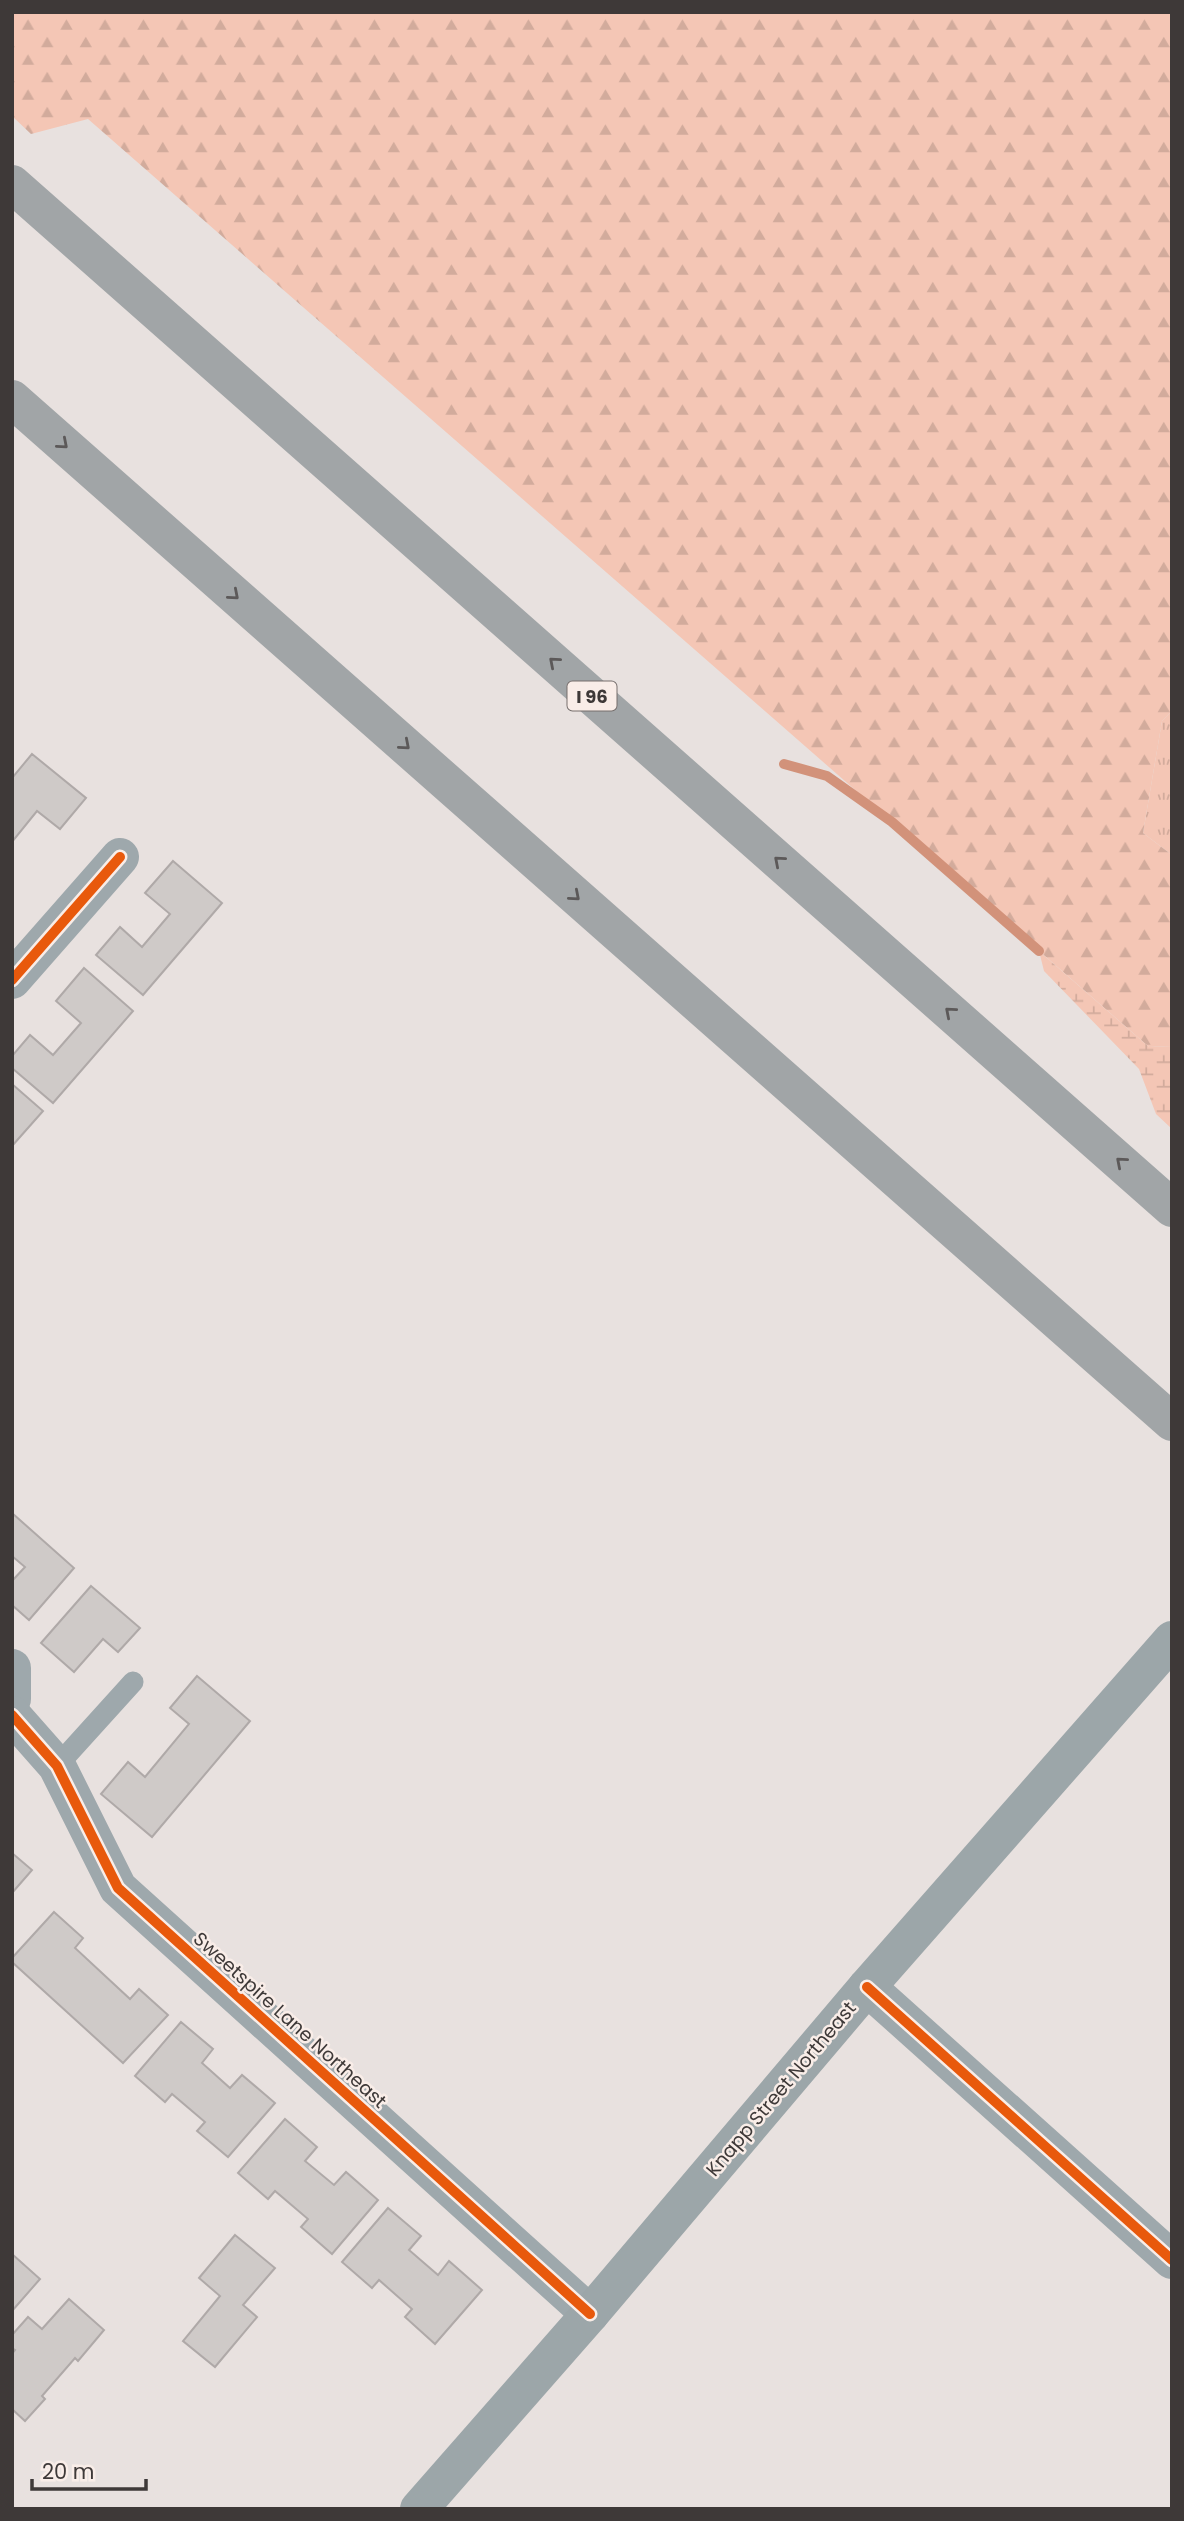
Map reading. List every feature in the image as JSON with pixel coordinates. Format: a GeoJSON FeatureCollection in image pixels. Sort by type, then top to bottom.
{"type":"FeatureCollection","features":[{"type":"Feature","properties":{"kind":"highway","name":"I 96"},"geometry":{"type":"LineString","coordinates":[[12,184],[1172,1208]]}},
{"type":"Feature","properties":{"kind":"highway"},"geometry":{"type":"LineString","coordinates":[[12,399],[1172,1422]]}},
{"type":"Feature","properties":{"kind":"main road","name":"Knapp Street Northeast"},"geometry":{"type":"LineString","coordinates":[[419,2509],[590,2315],[867,1987],[1172,1640]]}},
{"type":"Feature","properties":{"kind":"street"},"geometry":{"type":"LineString","coordinates":[[16,967],[120,857]]}},
{"type":"Feature","properties":{"kind":"street"},"geometry":{"type":"LineString","coordinates":[[12,1668],[12,1699]]}},
{"type":"Feature","properties":{"kind":"street","name":"Sweetspire Lane Northeast"},"geometry":{"type":"LineString","coordinates":[[12,1715],[57,1766],[118,1888],[590,2315]]}},
{"type":"Feature","properties":{"kind":"street"},"geometry":{"type":"LineString","coordinates":[[867,1987],[1172,2260]]}},
{"type":"Feature","properties":{"kind":"lane"},"geometry":{"type":"LineString","coordinates":[[57,1766],[133,1682]]}},
{"type":"Feature","properties":{"kind":"green space"},"geometry":{"type":"Polygon","coordinates":[[[12,12],[1172,12],[1172,711],[1162,721],[1143,833],[1172,855],[1172,1046],[1149,1047],[88,119],[31,134],[12,116],[12,12]]]}},
{"type":"Feature","properties":{"kind":"green space"},"geometry":{"type":"Polygon","coordinates":[[[1172,711],[1172,855],[1143,833],[1162,721],[1172,711]]]}},
{"type":"Feature","properties":{"kind":"green space"},"geometry":{"type":"Polygon","coordinates":[[[1039,951],[1149,1047],[1172,1046],[1172,1129],[1156,1114],[1139,1069],[1044,971],[1039,951]]]}},
{"type":"Feature","properties":{"kind":"building"},"geometry":{"type":"Polygon","coordinates":[[[32,754],[86,798],[60,829],[37,811],[12,842],[12,778],[32,754]]]}},
{"type":"Feature","properties":{"kind":"building"},"geometry":{"type":"Polygon","coordinates":[[[173,861],[222,903],[143,995],[96,955],[120,927],[142,947],[170,914],[145,893],[173,861]]]}},
{"type":"Feature","properties":{"kind":"building"},"geometry":{"type":"Polygon","coordinates":[[[84,968],[133,1011],[53,1103],[12,1068],[12,1056],[30,1035],[53,1055],[81,1023],[56,1001],[84,968]]]}},
{"type":"Feature","properties":{"kind":"building"},"geometry":{"type":"Polygon","coordinates":[[[12,1084],[43,1111],[12,1146],[12,1084]]]}},
{"type":"Feature","properties":{"kind":"building"},"geometry":{"type":"Polygon","coordinates":[[[12,1513],[74,1568],[29,1620],[12,1605],[12,1581],[25,1567],[12,1556],[12,1513]]]}},
{"type":"Feature","properties":{"kind":"building"},"geometry":{"type":"Polygon","coordinates":[[[91,1586],[140,1628],[118,1652],[103,1639],[74,1672],[41,1643],[91,1586]]]}},
{"type":"Feature","properties":{"kind":"building"},"geometry":{"type":"Polygon","coordinates":[[[197,1676],[250,1721],[152,1837],[101,1794],[128,1762],[145,1777],[189,1724],[170,1708],[197,1676]]]}},
{"type":"Feature","properties":{"kind":"building"},"geometry":{"type":"Polygon","coordinates":[[[12,1853],[32,1870],[12,1893],[12,1853]]]}},
{"type":"Feature","properties":{"kind":"building"},"geometry":{"type":"Polygon","coordinates":[[[54,1912],[83,1938],[75,1948],[130,1999],[139,1989],[168,2015],[123,2063],[12,1962],[12,1958],[54,1912]]]}},
{"type":"Feature","properties":{"kind":"building"},"geometry":{"type":"Polygon","coordinates":[[[181,2022],[213,2049],[202,2063],[230,2088],[242,2075],[275,2103],[228,2157],[197,2131],[205,2122],[172,2094],[165,2102],[135,2076],[181,2022]]]}},
{"type":"Feature","properties":{"kind":"building"},"geometry":{"type":"Polygon","coordinates":[[[285,2119],[317,2147],[305,2161],[334,2185],[346,2172],[378,2200],[332,2254],[301,2227],[308,2219],[275,2191],[268,2199],[238,2173],[285,2119]]]}},
{"type":"Feature","properties":{"kind":"building"},"geometry":{"type":"Polygon","coordinates":[[[388,2208],[421,2236],[409,2250],[438,2275],[449,2261],[482,2290],[435,2344],[405,2317],[412,2309],[379,2280],[372,2288],[342,2262],[388,2208]]]}},
{"type":"Feature","properties":{"kind":"building"},"geometry":{"type":"Polygon","coordinates":[[[235,2235],[275,2268],[243,2305],[257,2317],[215,2367],[183,2341],[220,2296],[199,2278],[235,2235]]]}},
{"type":"Feature","properties":{"kind":"building"},"geometry":{"type":"Polygon","coordinates":[[[12,2254],[40,2279],[12,2311],[12,2254]]]}},
{"type":"Feature","properties":{"kind":"building"},"geometry":{"type":"Polygon","coordinates":[[[69,2299],[104,2330],[78,2361],[75,2358],[42,2396],[45,2399],[25,2421],[12,2409],[12,2354],[15,2350],[12,2348],[12,2335],[28,2317],[42,2329],[69,2299]]]}},
{"type":"Feature","properties":{"kind":"waterway"},"geometry":{"type":"LineString","coordinates":[[784,764],[827,776],[892,822],[1039,951]]}},
{"type":"Feature","properties":{"kind":"cycle path"},"geometry":{"type":"LineString","coordinates":[[12,980],[120,857]]}},
{"type":"Feature","properties":{"kind":"cycle path"},"geometry":{"type":"LineString","coordinates":[[12,1715],[57,1766],[118,1888],[590,2314]]}},
{"type":"Feature","properties":{"kind":"cycle path"},"geometry":{"type":"LineString","coordinates":[[867,1987],[1172,2260]]}}]}
